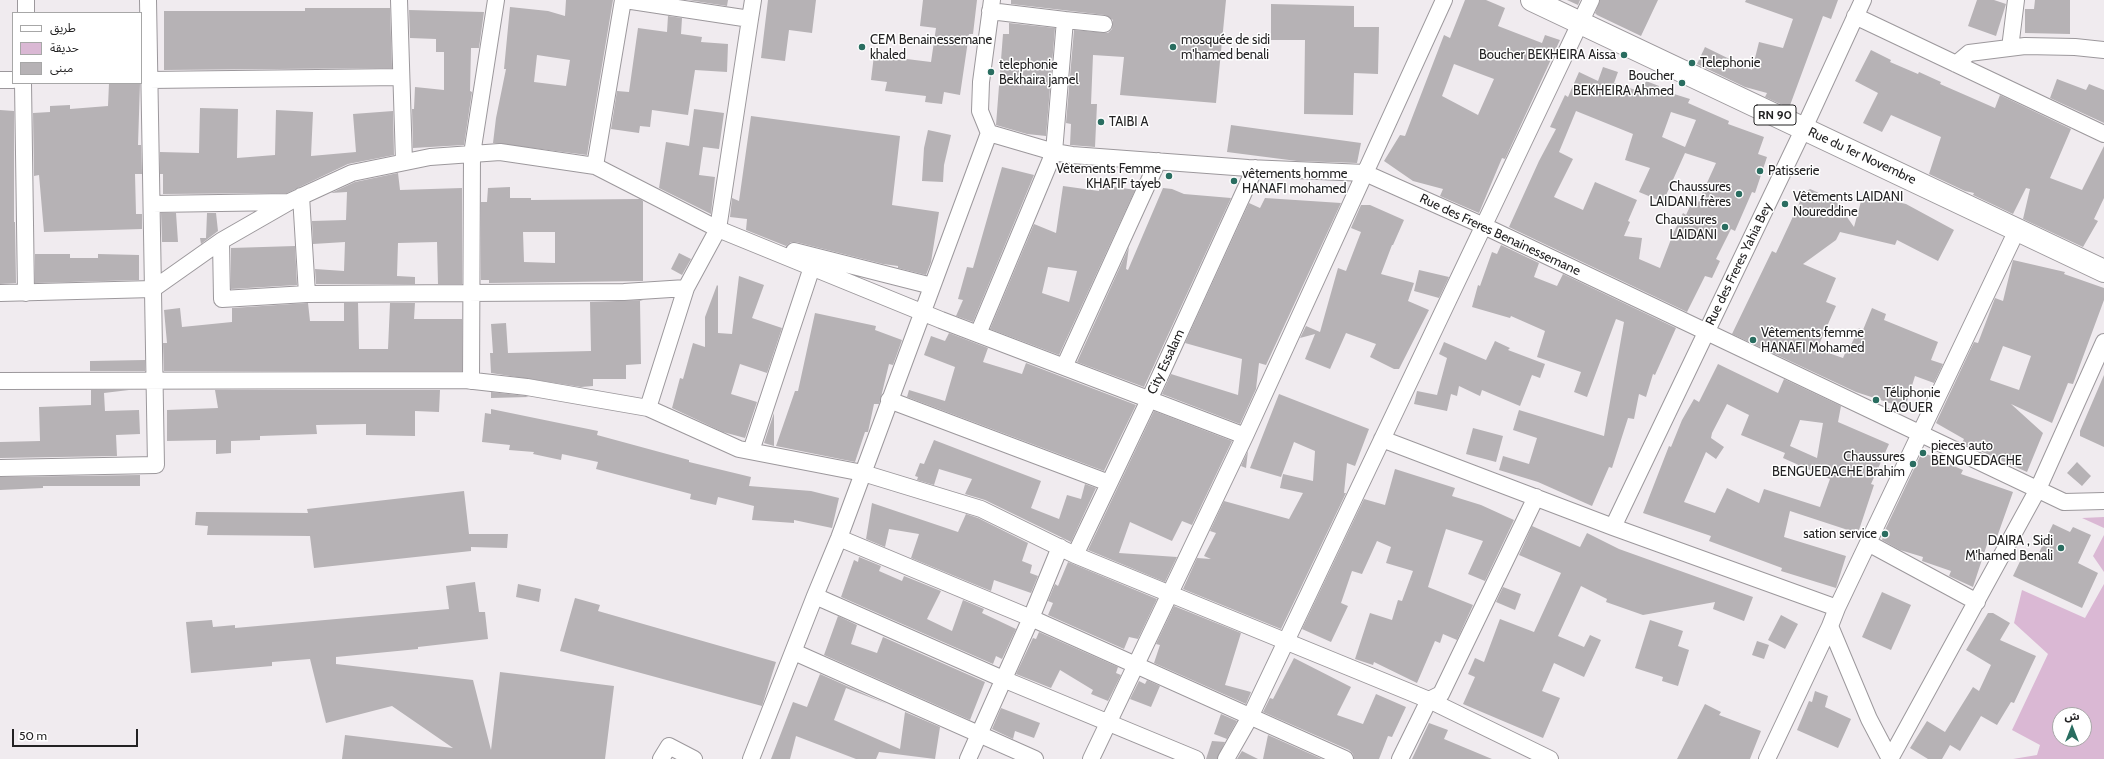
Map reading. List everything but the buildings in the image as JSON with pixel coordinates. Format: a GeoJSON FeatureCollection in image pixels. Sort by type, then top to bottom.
{"type":"FeatureCollection","features":[{"type":"Feature","properties":{"kind":"main road","name":"Rue du 1er Novembre"},"geometry":{"type":"LineString","coordinates":[[1532,0],[2104,271]]}},
{"type":"Feature","properties":{"kind":"street"},"geometry":{"type":"LineString","coordinates":[[26,0],[26,12]]}},
{"type":"Feature","properties":{"kind":"street"},"geometry":{"type":"LineString","coordinates":[[0,468],[156,465],[148,0]]}},
{"type":"Feature","properties":{"kind":"street"},"geometry":{"type":"LineString","coordinates":[[399,0],[404,162]]}},
{"type":"Feature","properties":{"kind":"street"},"geometry":{"type":"LineString","coordinates":[[472,381],[472,154],[496,0]]}},
{"type":"Feature","properties":{"kind":"street"},"geometry":{"type":"LineString","coordinates":[[595,166],[624,0],[750,19]]}},
{"type":"Feature","properties":{"kind":"street"},"geometry":{"type":"LineString","coordinates":[[648,408],[686,288],[718,229],[753,0]]}},
{"type":"Feature","properties":{"kind":"street"},"geometry":{"type":"LineString","coordinates":[[1091,759],[1244,436],[1444,0]]}},
{"type":"Feature","properties":{"kind":"street"},"geometry":{"type":"LineString","coordinates":[[1226,759],[1251,715],[1591,0]]}},
{"type":"Feature","properties":{"kind":"street","name":"Rue des Freres Yahia Bey"},"geometry":{"type":"LineString","coordinates":[[1613,526],[1804,128],[1863,0]]}},
{"type":"Feature","properties":{"kind":"street"},"geometry":{"type":"LineString","coordinates":[[2010,48],[2016,0]]}},
{"type":"Feature","properties":{"kind":"street"},"geometry":{"type":"LineString","coordinates":[[752,759],[794,652],[814,596],[839,538],[988,133],[980,111],[991,5],[1065,20],[1104,24]]}},
{"type":"Feature","properties":{"kind":"street"},"geometry":{"type":"LineString","coordinates":[[1855,16],[2104,134]]}},
{"type":"Feature","properties":{"kind":"street"},"geometry":{"type":"LineString","coordinates":[[978,334],[1054,152],[1065,20]]}},
{"type":"Feature","properties":{"kind":"street"},"geometry":{"type":"LineString","coordinates":[[1956,64],[1969,54],[2025,46],[2075,47],[2104,50]]}},
{"type":"Feature","properties":{"kind":"street"},"geometry":{"type":"LineString","coordinates":[[149,80],[401,77]]}},
{"type":"Feature","properties":{"kind":"street"},"geometry":{"type":"LineString","coordinates":[[0,80],[12,80]]}},
{"type":"Feature","properties":{"kind":"street"},"geometry":{"type":"LineString","coordinates":[[23,84],[26,292]]}},
{"type":"Feature","properties":{"kind":"street"},"geometry":{"type":"LineString","coordinates":[[2082,124],[2094,125],[2104,130]]}},
{"type":"Feature","properties":{"kind":"street","name":"Rue des Freres Benainessemane"},"geometry":{"type":"LineString","coordinates":[[988,133],[1054,152],[1255,168],[1365,173],[1484,226],[2064,502],[2104,501]]}},
{"type":"Feature","properties":{"kind":"street"},"geometry":{"type":"LineString","coordinates":[[0,293],[153,289],[221,241],[295,199],[352,173],[430,157],[500,152],[595,166],[736,237],[922,313],[1244,436]]}},
{"type":"Feature","properties":{"kind":"street"},"geometry":{"type":"LineString","coordinates":[[1064,367],[1158,161]]}},
{"type":"Feature","properties":{"kind":"street","name":"City Essalam"},"geometry":{"type":"LineString","coordinates":[[1075,555],[1149,400],[1255,168]]}},
{"type":"Feature","properties":{"kind":"street"},"geometry":{"type":"LineString","coordinates":[[152,204],[295,199]]}},
{"type":"Feature","properties":{"kind":"street"},"geometry":{"type":"LineString","coordinates":[[295,199],[307,294]]}},
{"type":"Feature","properties":{"kind":"street"},"geometry":{"type":"LineString","coordinates":[[1767,759],[1830,626],[1837,608],[2017,230]]}},
{"type":"Feature","properties":{"kind":"street"},"geometry":{"type":"LineString","coordinates":[[736,237],[932,286]]}},
{"type":"Feature","properties":{"kind":"street"},"geometry":{"type":"LineString","coordinates":[[221,241],[222,299],[307,294],[472,291],[624,292],[686,288]]}},
{"type":"Feature","properties":{"kind":"street"},"geometry":{"type":"LineString","coordinates":[[751,451],[812,267]]}},
{"type":"Feature","properties":{"kind":"street"},"geometry":{"type":"LineString","coordinates":[[1890,759],[2038,489],[2104,342]]}},
{"type":"Feature","properties":{"kind":"street"},"geometry":{"type":"LineString","coordinates":[[0,381],[155,379],[472,381],[527,387],[648,408],[740,448],[863,473],[981,509],[1075,555],[1429,700],[1550,759]]}},
{"type":"Feature","properties":{"kind":"street"},"geometry":{"type":"LineString","coordinates":[[889,400],[1109,483]]}},
{"type":"Feature","properties":{"kind":"street"},"geometry":{"type":"LineString","coordinates":[[1382,439],[1837,608]]}},
{"type":"Feature","properties":{"kind":"street"},"geometry":{"type":"LineString","coordinates":[[1400,759],[1429,700],[1441,694],[1536,497]]}},
{"type":"Feature","properties":{"kind":"street"},"geometry":{"type":"LineString","coordinates":[[839,538],[1031,618],[1251,715],[1346,759]]}},
{"type":"Feature","properties":{"kind":"street"},"geometry":{"type":"LineString","coordinates":[[1868,543],[1977,602]]}},
{"type":"Feature","properties":{"kind":"street"},"geometry":{"type":"LineString","coordinates":[[968,759],[1031,618],[1060,547]]}},
{"type":"Feature","properties":{"kind":"street"},"geometry":{"type":"LineString","coordinates":[[814,596],[1003,679],[1196,759]]}},
{"type":"Feature","properties":{"kind":"street"},"geometry":{"type":"LineString","coordinates":[[1830,626],[1869,719],[1890,759]]}},
{"type":"Feature","properties":{"kind":"street"},"geometry":{"type":"LineString","coordinates":[[794,652],[1035,759]]}},
{"type":"Feature","properties":{"kind":"street"},"geometry":{"type":"LineString","coordinates":[[661,759],[669,746],[694,759]]}},
{"type":"Feature","properties":{"kind":"green space"},"geometry":{"type":"Polygon","coordinates":[[[2104,517],[2104,528],[2082,518],[2104,517]]]}},
{"type":"Feature","properties":{"kind":"green space"},"geometry":{"type":"Polygon","coordinates":[[[2104,535],[2104,572],[2093,556],[2104,535]]]}},
{"type":"Feature","properties":{"kind":"green space"},"geometry":{"type":"Polygon","coordinates":[[[2104,584],[2104,759],[2013,759],[2037,755],[2040,745],[2012,730],[2048,654],[2014,623],[2022,590],[2085,618],[2104,584]]]}},
{"type":"Feature","properties":{"kind":"place","name":"CEM Benainessemane khaled"},"geometry":{"type":"Point","coordinates":[862,47]}},
{"type":"Feature","properties":{"kind":"place","name":"mosquée de sidi m'hamed benali"},"geometry":{"type":"Point","coordinates":[1173,47]}},
{"type":"Feature","properties":{"kind":"place","name":"Boucher BEKHEIRA Aissa"},"geometry":{"type":"Point","coordinates":[1624,55]}},
{"type":"Feature","properties":{"kind":"place","name":"Telephonie"},"geometry":{"type":"Point","coordinates":[1692,63]}},
{"type":"Feature","properties":{"kind":"place","name":"telephonie Bekhaira jamel"},"geometry":{"type":"Point","coordinates":[991,72]}},
{"type":"Feature","properties":{"kind":"place","name":"Boucher BEKHEIRA Ahmed"},"geometry":{"type":"Point","coordinates":[1682,83]}},
{"type":"Feature","properties":{"kind":"place","name":"TAIBI A"},"geometry":{"type":"Point","coordinates":[1101,122]}},
{"type":"Feature","properties":{"kind":"place","name":"Patisserie"},"geometry":{"type":"Point","coordinates":[1760,171]}},
{"type":"Feature","properties":{"kind":"place","name":"Vêtements Femme KHAFIF tayeb"},"geometry":{"type":"Point","coordinates":[1169,176]}},
{"type":"Feature","properties":{"kind":"place","name":"vêtements homme HANAFI mohamed"},"geometry":{"type":"Point","coordinates":[1234,181]}},
{"type":"Feature","properties":{"kind":"place","name":"Chaussures LAIDANI frères"},"geometry":{"type":"Point","coordinates":[1739,194]}},
{"type":"Feature","properties":{"kind":"place","name":"Vêtements LAIDANI Noureddine"},"geometry":{"type":"Point","coordinates":[1785,204]}},
{"type":"Feature","properties":{"kind":"place","name":"Chaussures LAIDANI"},"geometry":{"type":"Point","coordinates":[1725,227]}},
{"type":"Feature","properties":{"kind":"place","name":"Vêtements femme HANAFI Mohamed"},"geometry":{"type":"Point","coordinates":[1753,340]}},
{"type":"Feature","properties":{"kind":"place","name":"Téliphonie LAOUER"},"geometry":{"type":"Point","coordinates":[1876,400]}},
{"type":"Feature","properties":{"kind":"place","name":"pieces auto BENGUEDACHE"},"geometry":{"type":"Point","coordinates":[1923,453]}},
{"type":"Feature","properties":{"kind":"place","name":"Chaussures BENGUEDACHE Brahim"},"geometry":{"type":"Point","coordinates":[1913,464]}},
{"type":"Feature","properties":{"kind":"place","name":"sation service"},"geometry":{"type":"Point","coordinates":[1885,534]}},
{"type":"Feature","properties":{"kind":"place","name":"DAIRA , Sidi M'hamed Benali"},"geometry":{"type":"Point","coordinates":[2061,548]}}]}
